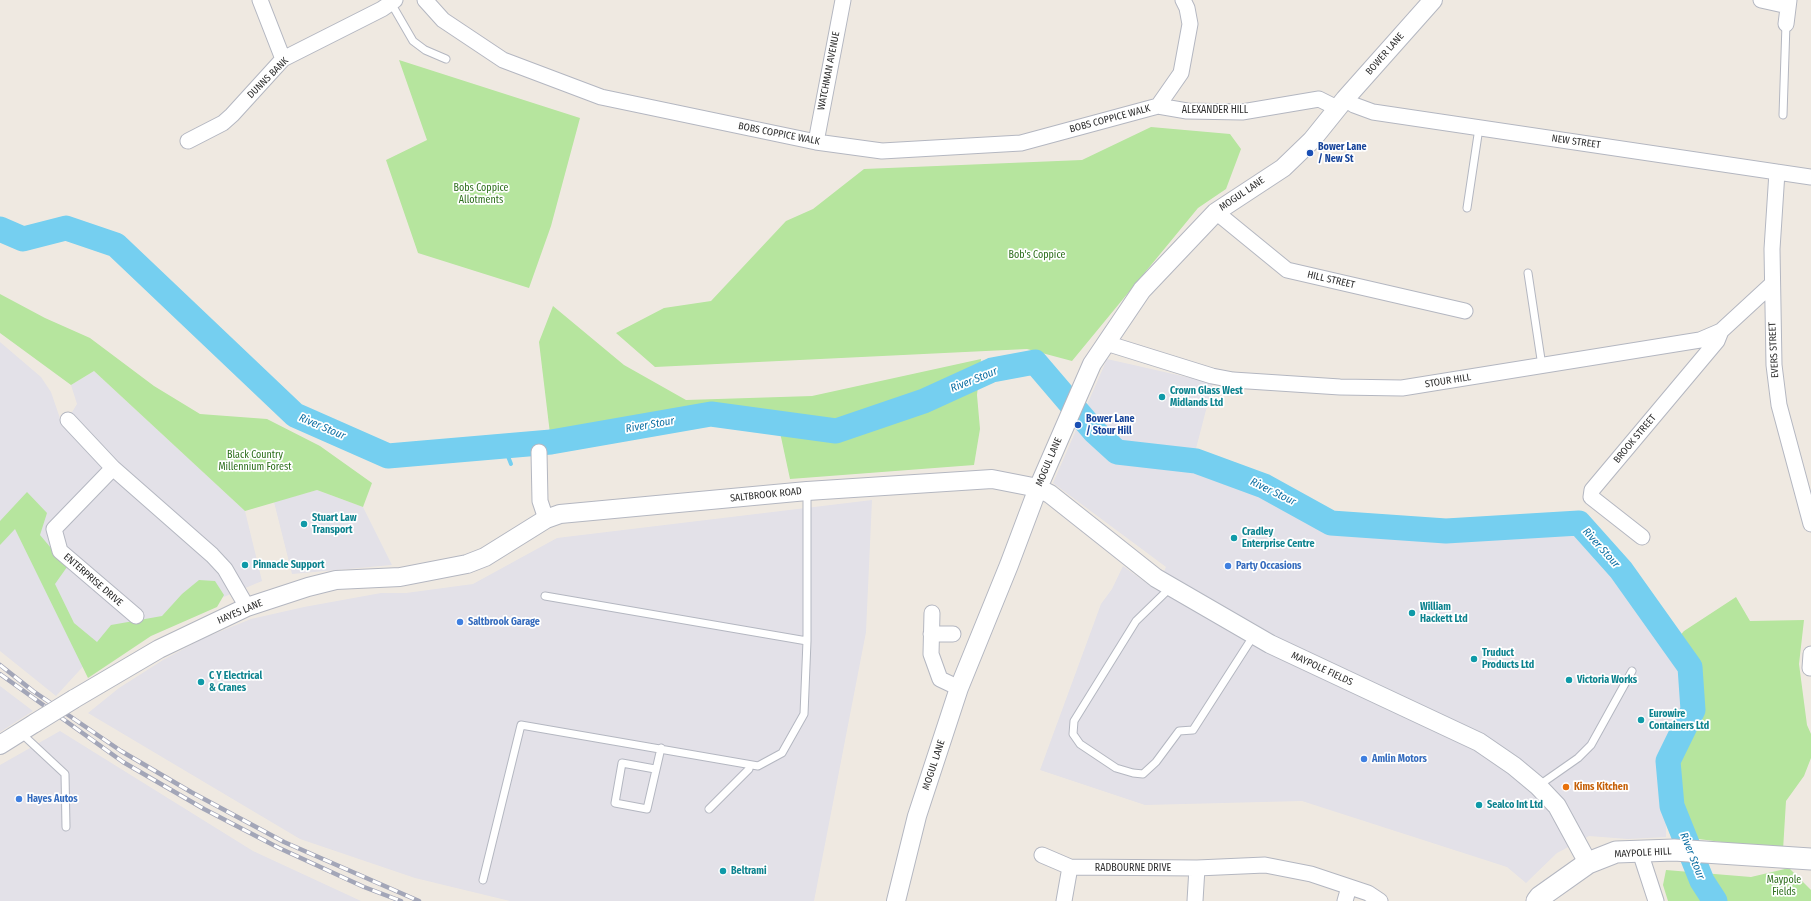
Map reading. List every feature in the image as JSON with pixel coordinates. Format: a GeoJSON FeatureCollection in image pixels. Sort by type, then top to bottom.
{"type":"FeatureCollection","features":[{"type":"Feature","properties":{"kind":"main road","name":"MAYPOLE HILL"},"geometry":{"type":"LineString","coordinates":[[1536,901],[1588,863],[1616,852],[1674,850],[1811,859]]}},
{"type":"Feature","properties":{"kind":"street"},"geometry":{"type":"LineString","coordinates":[[260,0],[283,59]]}},
{"type":"Feature","properties":{"kind":"street","name":"BOBS COPPICE WALK"},"geometry":{"type":"LineString","coordinates":[[424,0],[443,20],[503,60],[556,82],[601,97],[816,142],[882,151],[1021,142],[1158,106]]}},
{"type":"Feature","properties":{"kind":"street","name":"WATCHMAN AVENUE"},"geometry":{"type":"LineString","coordinates":[[816,142],[843,0]]}},
{"type":"Feature","properties":{"kind":"street"},"geometry":{"type":"LineString","coordinates":[[1158,106],[1181,73],[1190,24],[1187,8],[1183,0]]}},
{"type":"Feature","properties":{"kind":"street","name":"BOWER LANE"},"geometry":{"type":"LineString","coordinates":[[1341,103],[1433,0]]}},
{"type":"Feature","properties":{"kind":"street"},"geometry":{"type":"LineString","coordinates":[[1761,0],[1788,3],[1786,24]]}},
{"type":"Feature","properties":{"kind":"street","name":"DUNNS BANK"},"geometry":{"type":"LineString","coordinates":[[188,141],[223,123],[283,59],[393,1]]}},
{"type":"Feature","properties":{"kind":"street","name":"ALEXANDER HILL"},"geometry":{"type":"LineString","coordinates":[[1158,106],[1187,111],[1242,112],[1319,100],[1341,103]]}},
{"type":"Feature","properties":{"kind":"street","name":"NEW STREET"},"geometry":{"type":"LineString","coordinates":[[1341,103],[1354,105],[1373,112],[1811,177]]}},
{"type":"Feature","properties":{"kind":"street","name":"MOGUL LANE"},"geometry":{"type":"LineString","coordinates":[[896,901],[917,816],[959,688],[1009,565],[1038,488],[1092,364],[1142,290],[1216,212],[1283,168],[1312,140],[1341,103]]}},
{"type":"Feature","properties":{"kind":"street","name":"EVERS STREET"},"geometry":{"type":"LineString","coordinates":[[1777,172],[1772,284],[1774,365],[1779,405],[1811,524]]}},
{"type":"Feature","properties":{"kind":"street","name":"HILL STREET"},"geometry":{"type":"LineString","coordinates":[[1216,212],[1286,270],[1465,311]]}},
{"type":"Feature","properties":{"kind":"street","name":"STOUR HILL"},"geometry":{"type":"LineString","coordinates":[[1106,343],[1212,376],[1232,380],[1332,387],[1402,388],[1700,340],[1721,331],[1772,284]]}},
{"type":"Feature","properties":{"kind":"street","name":"BROOK STREET"},"geometry":{"type":"LineString","coordinates":[[1642,537],[1591,497],[1592,490],[1717,341],[1721,331]]}},
{"type":"Feature","properties":{"kind":"street"},"geometry":{"type":"LineString","coordinates":[[68,420],[113,468],[212,555],[225,569],[247,607]]}},
{"type":"Feature","properties":{"kind":"street"},"geometry":{"type":"LineString","coordinates":[[539,452],[540,501],[546,519]]}},
{"type":"Feature","properties":{"kind":"street","name":"ENTERPRISE DRIVE"},"geometry":{"type":"LineString","coordinates":[[113,468],[54,529],[60,551],[136,616]]}},
{"type":"Feature","properties":{"kind":"street","name":"SALTBROOK ROAD"},"geometry":{"type":"LineString","coordinates":[[503,546],[546,519],[560,514],[807,491],[992,480],[1038,488]]}},
{"type":"Feature","properties":{"kind":"street","name":"MAYPOLE FIELDS"},"geometry":{"type":"LineString","coordinates":[[1038,488],[1050,494],[1156,578],[1254,635],[1270,644],[1479,742],[1514,766],[1538,786],[1557,806],[1588,863]]}},
{"type":"Feature","properties":{"kind":"street","name":"HAYES LANE"},"geometry":{"type":"LineString","coordinates":[[0,745],[159,649],[247,607],[308,587],[336,580],[400,577],[467,564],[503,546]]}},
{"type":"Feature","properties":{"kind":"street"},"geometry":{"type":"LineString","coordinates":[[932,613],[931,654],[940,679],[959,688]]}},
{"type":"Feature","properties":{"kind":"street"},"geometry":{"type":"LineString","coordinates":[[931,634],[953,634]]}},
{"type":"Feature","properties":{"kind":"street"},"geometry":{"type":"LineString","coordinates":[[1640,852],[1656,901]]}},
{"type":"Feature","properties":{"kind":"street","name":"RADBOURNE DRIVE"},"geometry":{"type":"LineString","coordinates":[[1042,855],[1070,867],[1197,868],[1265,865],[1311,874],[1347,894],[1368,893],[1380,901]]}},
{"type":"Feature","properties":{"kind":"street"},"geometry":{"type":"LineString","coordinates":[[1064,901],[1070,867]]}},
{"type":"Feature","properties":{"kind":"street"},"geometry":{"type":"LineString","coordinates":[[1195,901],[1197,868]]}},
{"type":"Feature","properties":{"kind":"lane"},"geometry":{"type":"LineString","coordinates":[[393,1],[404,28],[413,41],[425,50],[446,59]]}},
{"type":"Feature","properties":{"kind":"lane"},"geometry":{"type":"LineString","coordinates":[[1783,116],[1786,24]]}},
{"type":"Feature","properties":{"kind":"lane"},"geometry":{"type":"LineString","coordinates":[[1467,208],[1479,128]]}},
{"type":"Feature","properties":{"kind":"lane"},"geometry":{"type":"LineString","coordinates":[[1528,273],[1542,366]]}},
{"type":"Feature","properties":{"kind":"lane"},"geometry":{"type":"LineString","coordinates":[[483,880],[521,725],[661,748],[758,766],[782,753],[804,714],[807,641],[807,491]]}},
{"type":"Feature","properties":{"kind":"lane"},"geometry":{"type":"LineString","coordinates":[[1172,587],[1136,621],[1074,721],[1073,734],[1080,744],[1116,768],[1143,774],[1156,762],[1179,732],[1192,730],[1254,635]]}},
{"type":"Feature","properties":{"kind":"lane"},"geometry":{"type":"LineString","coordinates":[[545,596],[807,641]]}},
{"type":"Feature","properties":{"kind":"lane"},"geometry":{"type":"LineString","coordinates":[[1538,786],[1578,758],[1591,745],[1632,671]]}},
{"type":"Feature","properties":{"kind":"lane"},"geometry":{"type":"LineString","coordinates":[[28,728],[65,774],[66,827]]}},
{"type":"Feature","properties":{"kind":"lane"},"geometry":{"type":"LineString","coordinates":[[655,769],[622,763],[615,803],[647,809],[661,748]]}},
{"type":"Feature","properties":{"kind":"lane"},"geometry":{"type":"LineString","coordinates":[[709,809],[749,768],[750,765]]}},
{"type":"Feature","properties":{"kind":"shaded area"},"geometry":{"type":"Polygon","coordinates":[[[0,342],[41,377],[51,392],[63,427],[77,404],[71,385],[94,371],[245,511],[262,581],[164,622],[89,660],[56,696],[0,651],[0,342]]]}},
{"type":"Feature","properties":{"kind":"shaded area"},"geometry":{"type":"Polygon","coordinates":[[[1107,359],[1213,383],[1192,464],[1263,484],[1327,526],[1448,532],[1522,530],[1574,526],[1619,569],[1691,666],[1694,709],[1667,762],[1666,837],[1628,839],[1589,836],[1557,853],[1526,883],[1507,867],[1302,801],[1145,805],[1040,770],[1101,604],[1112,589],[1123,566],[1156,590],[1166,567],[1053,483],[1107,359]]]}},
{"type":"Feature","properties":{"kind":"shaded area"},"geometry":{"type":"Polygon","coordinates":[[[317,490],[363,507],[392,565],[292,574],[274,502],[317,490]]]}},
{"type":"Feature","properties":{"kind":"shaded area"},"geometry":{"type":"Polygon","coordinates":[[[872,500],[866,632],[814,901],[510,901],[415,878],[300,839],[88,713],[119,688],[163,660],[204,638],[251,619],[304,607],[381,593],[406,593],[473,584],[557,538],[872,500]]]}},
{"type":"Feature","properties":{"kind":"shaded area"},"geometry":{"type":"Polygon","coordinates":[[[0,686],[33,711],[0,732],[0,686]]]}},
{"type":"Feature","properties":{"kind":"shaded area"},"geometry":{"type":"Polygon","coordinates":[[[60,731],[253,851],[361,901],[0,901],[0,765],[60,731]]]}},
{"type":"Feature","properties":{"kind":"green space","name":"Bobs Coppice Allotments"},"geometry":{"type":"Polygon","coordinates":[[[399,60],[580,118],[551,226],[529,288],[418,253],[386,160],[427,140],[399,60]]]}},
{"type":"Feature","properties":{"kind":"green space","name":"Bob's Coppice"},"geometry":{"type":"Polygon","coordinates":[[[1151,127],[1230,134],[1241,149],[1226,189],[1198,208],[1072,361],[1027,349],[655,367],[616,333],[664,308],[711,301],[786,221],[813,209],[864,169],[1082,160],[1151,127]]]}},
{"type":"Feature","properties":{"kind":"green space","name":"Black Country Millennium Forest"},"geometry":{"type":"Polygon","coordinates":[[[0,294],[45,318],[90,338],[154,386],[200,414],[267,419],[320,446],[372,483],[363,507],[317,490],[245,511],[94,371],[71,385],[0,333],[0,294]]]}},
{"type":"Feature","properties":{"kind":"green space"},"geometry":{"type":"Polygon","coordinates":[[[553,306],[624,365],[686,400],[812,396],[981,359],[977,395],[980,429],[974,465],[790,479],[778,423],[711,414],[551,442],[539,342],[553,306]]]}},
{"type":"Feature","properties":{"kind":"green space"},"geometry":{"type":"Polygon","coordinates":[[[27,492],[47,513],[40,535],[67,567],[55,584],[74,623],[97,642],[111,625],[162,616],[182,594],[199,580],[215,581],[224,595],[217,607],[151,636],[88,678],[15,529],[0,545],[0,521],[27,492]]]}},
{"type":"Feature","properties":{"kind":"green space"},"geometry":{"type":"Polygon","coordinates":[[[1736,597],[1750,621],[1804,620],[1799,664],[1807,725],[1811,734],[1811,758],[1804,776],[1786,801],[1783,850],[1691,838],[1683,834],[1672,806],[1668,761],[1693,710],[1690,667],[1673,643],[1684,631],[1736,597]]]}},
{"type":"Feature","properties":{"kind":"green space","name":"Maypole Fields"},"geometry":{"type":"Polygon","coordinates":[[[1789,868],[1811,890],[1811,901],[1668,901],[1663,885],[1666,870],[1751,877],[1789,868]]]}},
{"type":"Feature","properties":{"kind":"waterway","name":"River Stour"},"geometry":{"type":"LineString","coordinates":[[0,229],[23,239],[66,228],[116,245],[295,415],[388,456],[551,442],[711,414],[836,431],[924,401],[992,370],[1035,362],[1094,431],[1117,452],[1196,461],[1264,486],[1331,523],[1446,531],[1579,523],[1621,570],[1690,667],[1693,710],[1668,761],[1672,806],[1702,881],[1715,901]]}},
{"type":"Feature","properties":{"kind":"waterway"},"geometry":{"type":"LineString","coordinates":[[504,446],[511,464]]}},
{"type":"Feature","properties":{"kind":"railway"},"geometry":{"type":"LineString","coordinates":[[0,665],[33,691],[121,751],[191,792],[284,842],[419,901]]}},
{"type":"Feature","properties":{"kind":"railway"},"geometry":{"type":"LineString","coordinates":[[0,674],[123,762],[204,809],[279,848],[364,887],[401,901]]}},
{"type":"Feature","properties":{"kind":"place","name":"Bower Lane / New St"},"geometry":{"type":"Point","coordinates":[1310,153]}},
{"type":"Feature","properties":{"kind":"place","name":"Crown Glass West Midlands Ltd"},"geometry":{"type":"Point","coordinates":[1162,397]}},
{"type":"Feature","properties":{"kind":"place","name":"Bower Lane / Stour Hill"},"geometry":{"type":"Point","coordinates":[1078,425]}},
{"type":"Feature","properties":{"kind":"place","name":"Stuart Law Transport"},"geometry":{"type":"Point","coordinates":[304,524]}},
{"type":"Feature","properties":{"kind":"place","name":"Cradley Enterprise Centre"},"geometry":{"type":"Point","coordinates":[1234,538]}},
{"type":"Feature","properties":{"kind":"place","name":"Pinnacle Support"},"geometry":{"type":"Point","coordinates":[245,565]}},
{"type":"Feature","properties":{"kind":"place","name":"Party Occasions"},"geometry":{"type":"Point","coordinates":[1228,566]}},
{"type":"Feature","properties":{"kind":"place","name":"William Hackett Ltd"},"geometry":{"type":"Point","coordinates":[1412,613]}},
{"type":"Feature","properties":{"kind":"place","name":"Saltbrook Garage"},"geometry":{"type":"Point","coordinates":[460,622]}},
{"type":"Feature","properties":{"kind":"place","name":"Truduct Products Ltd"},"geometry":{"type":"Point","coordinates":[1474,659]}},
{"type":"Feature","properties":{"kind":"place","name":"Victoria Works"},"geometry":{"type":"Point","coordinates":[1569,680]}},
{"type":"Feature","properties":{"kind":"place","name":"C Y Electrical & Cranes"},"geometry":{"type":"Point","coordinates":[201,682]}},
{"type":"Feature","properties":{"kind":"place","name":"Eurowire Containers Ltd"},"geometry":{"type":"Point","coordinates":[1641,720]}},
{"type":"Feature","properties":{"kind":"place","name":"Amlin Motors"},"geometry":{"type":"Point","coordinates":[1364,759]}},
{"type":"Feature","properties":{"kind":"place","name":"Kims Kitchen"},"geometry":{"type":"Point","coordinates":[1566,787]}},
{"type":"Feature","properties":{"kind":"place","name":"Hayes Autos"},"geometry":{"type":"Point","coordinates":[19,799]}},
{"type":"Feature","properties":{"kind":"place","name":"Sealco Int Ltd"},"geometry":{"type":"Point","coordinates":[1479,805]}},
{"type":"Feature","properties":{"kind":"place","name":"Beltrami"},"geometry":{"type":"Point","coordinates":[723,871]}}]}
